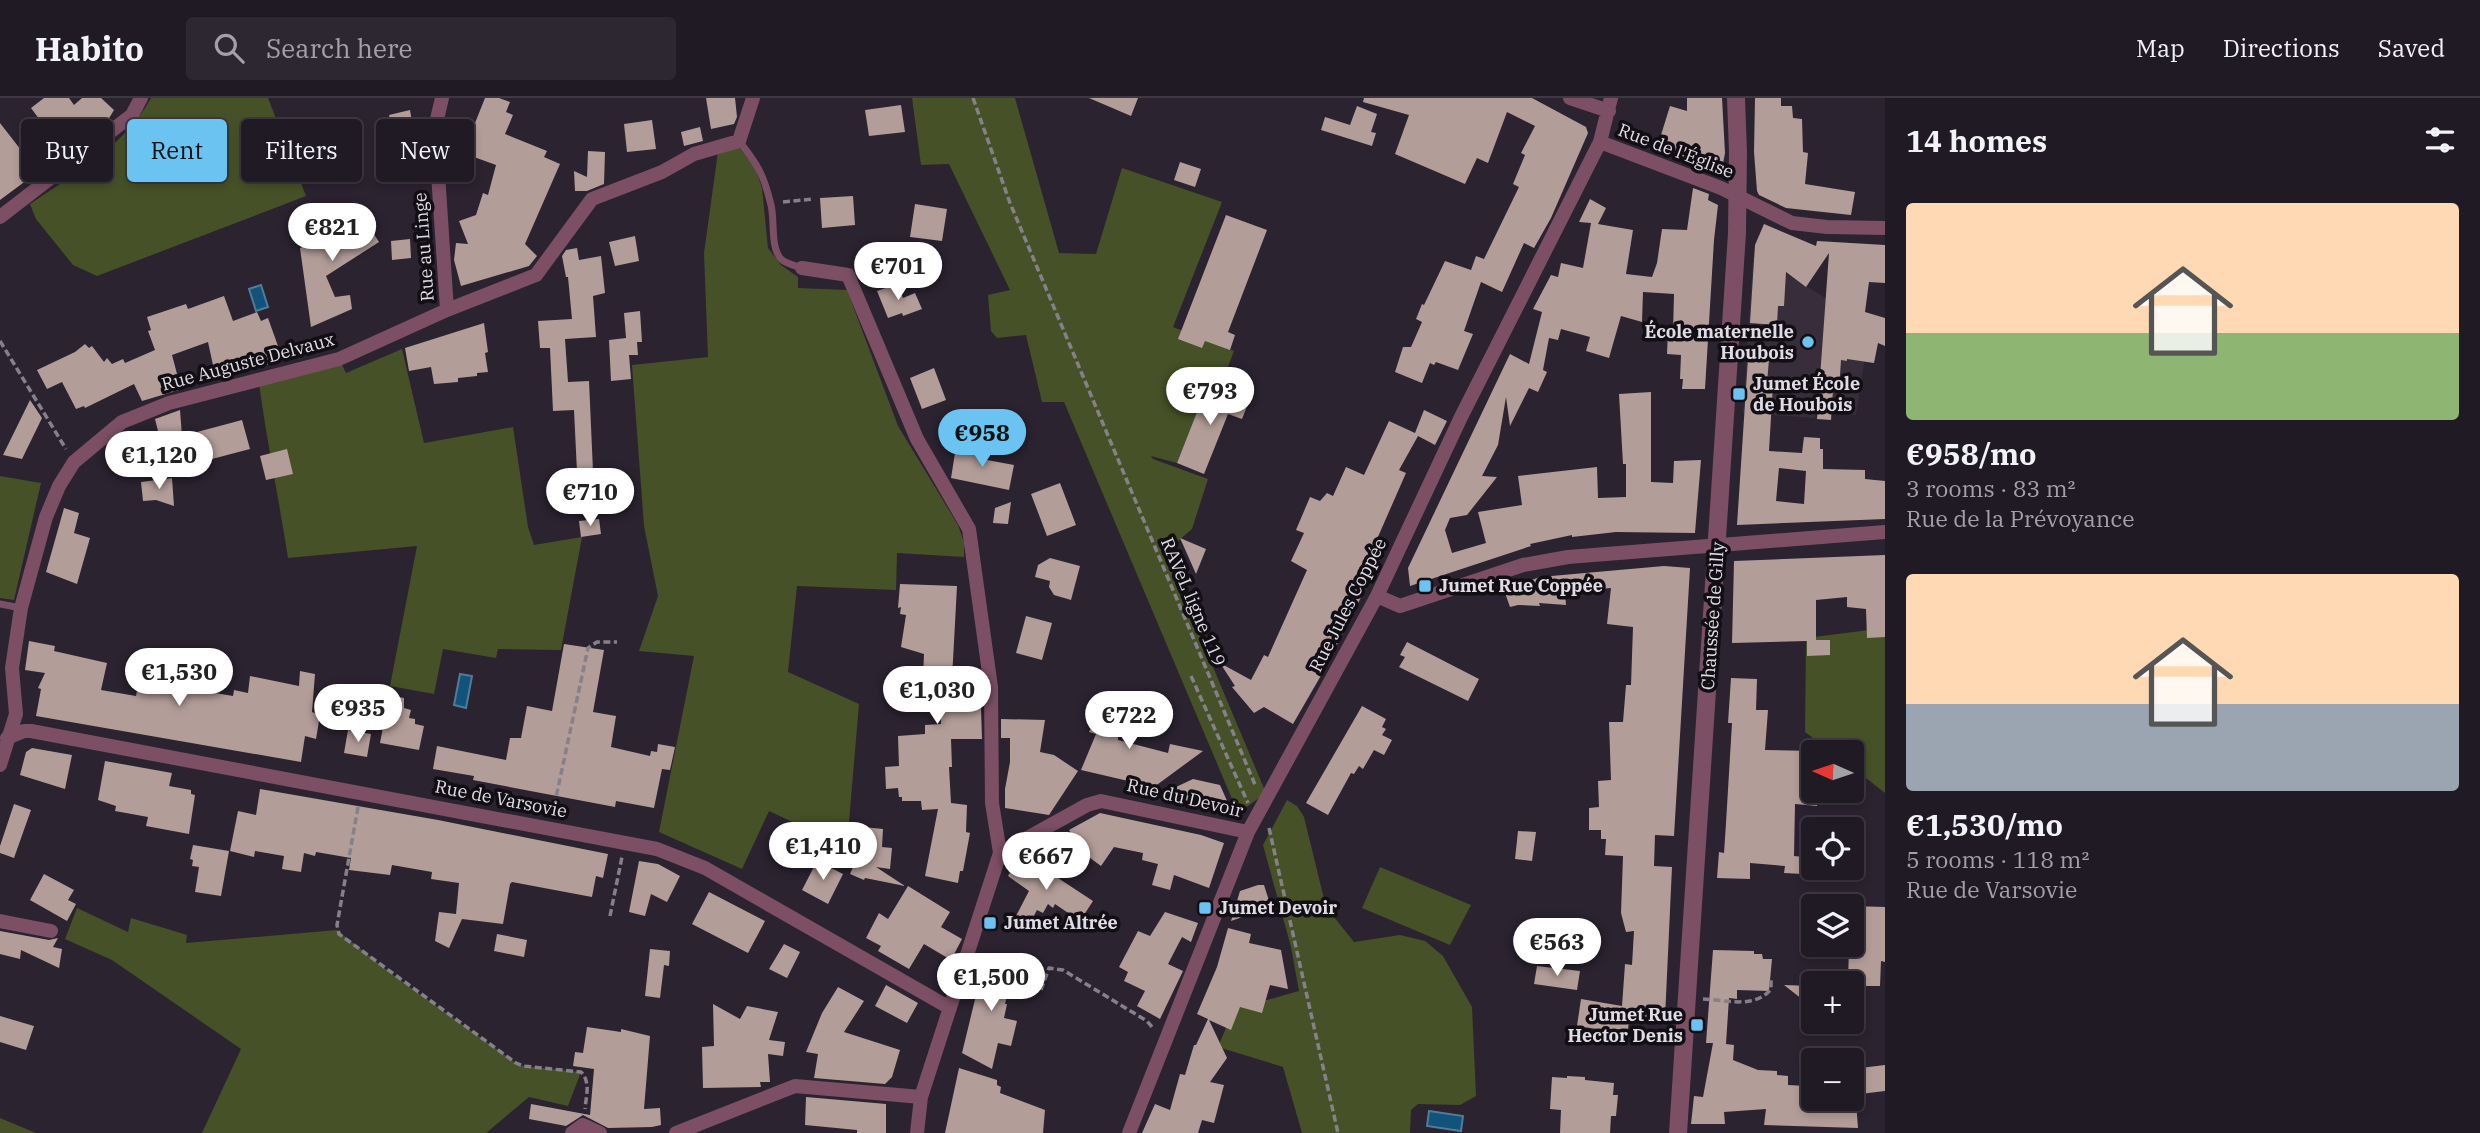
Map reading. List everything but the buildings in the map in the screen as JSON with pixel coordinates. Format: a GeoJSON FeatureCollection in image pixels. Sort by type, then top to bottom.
{"type":"FeatureCollection","features":[{"type":"Feature","properties":{"kind":"street"},"geometry":{"type":"LineString","coordinates":[[0,217],[132,115],[141,98]]}},
{"type":"Feature","properties":{"kind":"street","name":"Rue au Linge"},"geometry":{"type":"LineString","coordinates":[[442,98],[435,128],[447,310]]}},
{"type":"Feature","properties":{"kind":"street"},"geometry":{"type":"LineString","coordinates":[[739,141],[754,98]]}},
{"type":"Feature","properties":{"kind":"street"},"geometry":{"type":"LineString","coordinates":[[1570,98],[1610,104]]}},
{"type":"Feature","properties":{"kind":"street","name":"Chaussée de Gilly"},"geometry":{"type":"LineString","coordinates":[[1678,1133],[1738,196],[1736,98]]}},
{"type":"Feature","properties":{"kind":"street","name":"Rue Jules Coppée"},"geometry":{"type":"LineString","coordinates":[[1129,1133],[1248,832],[1377,596],[1461,417],[1600,142],[1610,104]]}},
{"type":"Feature","properties":{"kind":"street","name":"Rue Auguste Delvaux"},"geometry":{"type":"LineString","coordinates":[[0,765],[5,740],[16,714],[12,668],[21,608],[46,517],[59,486],[74,462],[122,422],[145,412],[169,403],[339,359],[447,310],[536,275],[592,199],[662,172],[694,154],[739,141]]}},
{"type":"Feature","properties":{"kind":"street","name":"Rue de l'Église"},"geometry":{"type":"LineString","coordinates":[[1600,142],[1738,196],[1792,223],[1827,227],[1885,228]]}},
{"type":"Feature","properties":{"kind":"street"},"geometry":{"type":"LineString","coordinates":[[803,268],[848,275],[917,439],[969,529],[991,687],[992,803],[1000,853],[921,1097],[917,1133]]}},
{"type":"Feature","properties":{"kind":"street"},"geometry":{"type":"LineString","coordinates":[[1377,596],[1400,606],[1523,565],[1548,560],[1885,532]]}},
{"type":"Feature","properties":{"kind":"street","name":"Rue de Varsovie"},"geometry":{"type":"LineString","coordinates":[[5,740],[31,731],[657,849],[685,858],[950,1008]]}},
{"type":"Feature","properties":{"kind":"street","name":"Rue du Devoir"},"geometry":{"type":"LineString","coordinates":[[1000,853],[1101,801],[1248,832]]}},
{"type":"Feature","properties":{"kind":"street"},"geometry":{"type":"LineString","coordinates":[[0,921],[51,930]]}},
{"type":"Feature","properties":{"kind":"street"},"geometry":{"type":"LineString","coordinates":[[676,1133],[794,1086],[921,1097]]}},
{"type":"Feature","properties":{"kind":"street"},"geometry":{"type":"LineString","coordinates":[[577,1129],[600,1133]]}},
{"type":"Feature","properties":{"kind":"lane"},"geometry":{"type":"LineString","coordinates":[[739,141],[759,166],[771,204],[780,257],[783,261],[803,268]]}},
{"type":"Feature","properties":{"kind":"lane"},"geometry":{"type":"LineString","coordinates":[[0,604],[21,608]]}},
{"type":"Feature","properties":{"kind":"path","name":"RAVeL ligne 119"},"geometry":{"type":"LineString","coordinates":[[973,98],[1010,204],[1260,810],[1338,1133]]}},
{"type":"Feature","properties":{"kind":"path"},"geometry":{"type":"LineString","coordinates":[[771,204],[813,199]]}},
{"type":"Feature","properties":{"kind":"path"},"geometry":{"type":"LineString","coordinates":[[0,341],[74,462]]}},
{"type":"Feature","properties":{"kind":"path"},"geometry":{"type":"LineString","coordinates":[[550,828],[588,648],[597,642],[617,642]]}},
{"type":"Feature","properties":{"kind":"path"},"geometry":{"type":"LineString","coordinates":[[1191,676],[1249,805],[1260,810]]}},
{"type":"Feature","properties":{"kind":"path"},"geometry":{"type":"LineString","coordinates":[[360,792],[337,930],[393,975],[516,1063],[580,1072],[588,1085],[577,1129]]}},
{"type":"Feature","properties":{"kind":"path"},"geometry":{"type":"LineString","coordinates":[[610,916],[624,842]]}},
{"type":"Feature","properties":{"kind":"path"},"geometry":{"type":"LineString","coordinates":[[1041,990],[1048,968],[1063,970],[1147,1021],[1167,1041]]}},
{"type":"Feature","properties":{"kind":"path"},"geometry":{"type":"LineString","coordinates":[[1687,998],[1752,1002],[1761,1000],[1771,989],[1771,977]]}},
{"type":"Feature","properties":{"kind":"shaded area","name":"École maternelle Houbois"},"geometry":{"type":"Polygon","coordinates":[[[1753,257],[1763,258],[1779,277],[1787,274],[1870,326],[1856,415],[1816,411],[1815,418],[1743,413],[1753,257]]]}},
{"type":"Feature","properties":{"kind":"green space"},"geometry":{"type":"Polygon","coordinates":[[[151,98],[268,98],[276,119],[241,119],[241,182],[301,182],[306,196],[97,276],[73,265],[36,219],[30,204],[63,182],[113,182],[113,145],[127,131],[127,182],[227,182],[227,119],[137,119],[151,98]]]}},
{"type":"Feature","properties":{"kind":"green space"},"geometry":{"type":"Polygon","coordinates":[[[912,98],[1015,98],[1059,253],[1096,254],[1122,168],[1222,202],[1173,327],[1234,351],[1220,388],[1208,384],[1177,463],[1151,456],[1208,479],[1192,529],[1172,546],[1184,598],[1266,793],[1238,813],[1064,402],[1042,402],[1026,335],[997,338],[991,331],[988,295],[1010,290],[949,164],[921,165],[912,98]]]}},
{"type":"Feature","properties":{"kind":"green space"},"geometry":{"type":"Polygon","coordinates":[[[738,146],[755,167],[762,188],[768,248],[781,265],[798,277],[798,288],[847,290],[898,426],[958,525],[964,542],[964,557],[897,553],[896,590],[797,586],[788,672],[859,704],[849,822],[835,842],[769,811],[742,869],[659,832],[694,656],[639,651],[658,596],[644,526],[632,365],[708,357],[704,253],[718,152],[738,146]]]}},
{"type":"Feature","properties":{"kind":"green space"},"geometry":{"type":"Polygon","coordinates":[[[402,349],[424,443],[513,427],[528,527],[534,545],[582,537],[561,650],[498,649],[496,658],[443,649],[434,694],[390,686],[417,546],[288,558],[259,384],[342,365],[346,373],[402,349]]]}},
{"type":"Feature","properties":{"kind":"green space"},"geometry":{"type":"Polygon","coordinates":[[[0,476],[41,483],[14,600],[0,598],[0,476]]]}},
{"type":"Feature","properties":{"kind":"green space"},"geometry":{"type":"Polygon","coordinates":[[[1885,628],[1885,793],[1864,776],[1864,740],[1816,740],[1805,732],[1806,638],[1885,628]]]}},
{"type":"Feature","properties":{"kind":"green space"},"geometry":{"type":"Polygon","coordinates":[[[1287,800],[1297,806],[1304,817],[1326,907],[1354,942],[1400,935],[1425,941],[1443,956],[1472,1007],[1476,1096],[1460,1105],[1418,1104],[1411,1110],[1410,1133],[1302,1133],[1283,1067],[1218,1047],[1237,1002],[1267,1000],[1299,991],[1291,947],[1263,845],[1287,800]]]}},
{"type":"Feature","properties":{"kind":"green space"},"geometry":{"type":"Polygon","coordinates":[[[1380,867],[1471,905],[1450,945],[1362,908],[1380,867]]]}},
{"type":"Feature","properties":{"kind":"green space"},"geometry":{"type":"Polygon","coordinates":[[[77,908],[128,932],[131,918],[187,935],[186,943],[337,930],[393,975],[516,1063],[581,1072],[568,1106],[529,1097],[486,1133],[202,1133],[241,1049],[112,960],[65,939],[77,908]]]}},
{"type":"Feature","properties":{"kind":"green space"},"geometry":{"type":"Polygon","coordinates":[[[0,1118],[36,1133],[0,1133],[0,1118]]]}},
{"type":"Feature","properties":{"kind":"water"},"geometry":{"type":"Polygon","coordinates":[[[261,285],[268,307],[256,311],[249,289],[261,285]]]}},
{"type":"Feature","properties":{"kind":"water"},"geometry":{"type":"Polygon","coordinates":[[[460,674],[472,676],[466,708],[454,705],[460,674]]]}},
{"type":"Feature","properties":{"kind":"water"},"geometry":{"type":"Polygon","coordinates":[[[1429,1111],[1463,1116],[1461,1131],[1427,1126],[1429,1111]]]}},
{"type":"Feature","properties":{"kind":"place","name":"École maternelle Houbois"},"geometry":{"type":"Point","coordinates":[1808,342]}},
{"type":"Feature","properties":{"kind":"place","name":"Jumet École de Houbois"},"geometry":{"type":"Point","coordinates":[1739,394]}},
{"type":"Feature","properties":{"kind":"place","name":"Jumet Rue Coppée"},"geometry":{"type":"Point","coordinates":[1425,586]}},
{"type":"Feature","properties":{"kind":"place","name":"Jumet Devoir"},"geometry":{"type":"Point","coordinates":[1205,908]}},
{"type":"Feature","properties":{"kind":"place","name":"Jumet Altrée"},"geometry":{"type":"Point","coordinates":[990,923]}},
{"type":"Feature","properties":{"kind":"place","name":"Jumet Rue Hector Denis"},"geometry":{"type":"Point","coordinates":[1697,1025]}}]}
